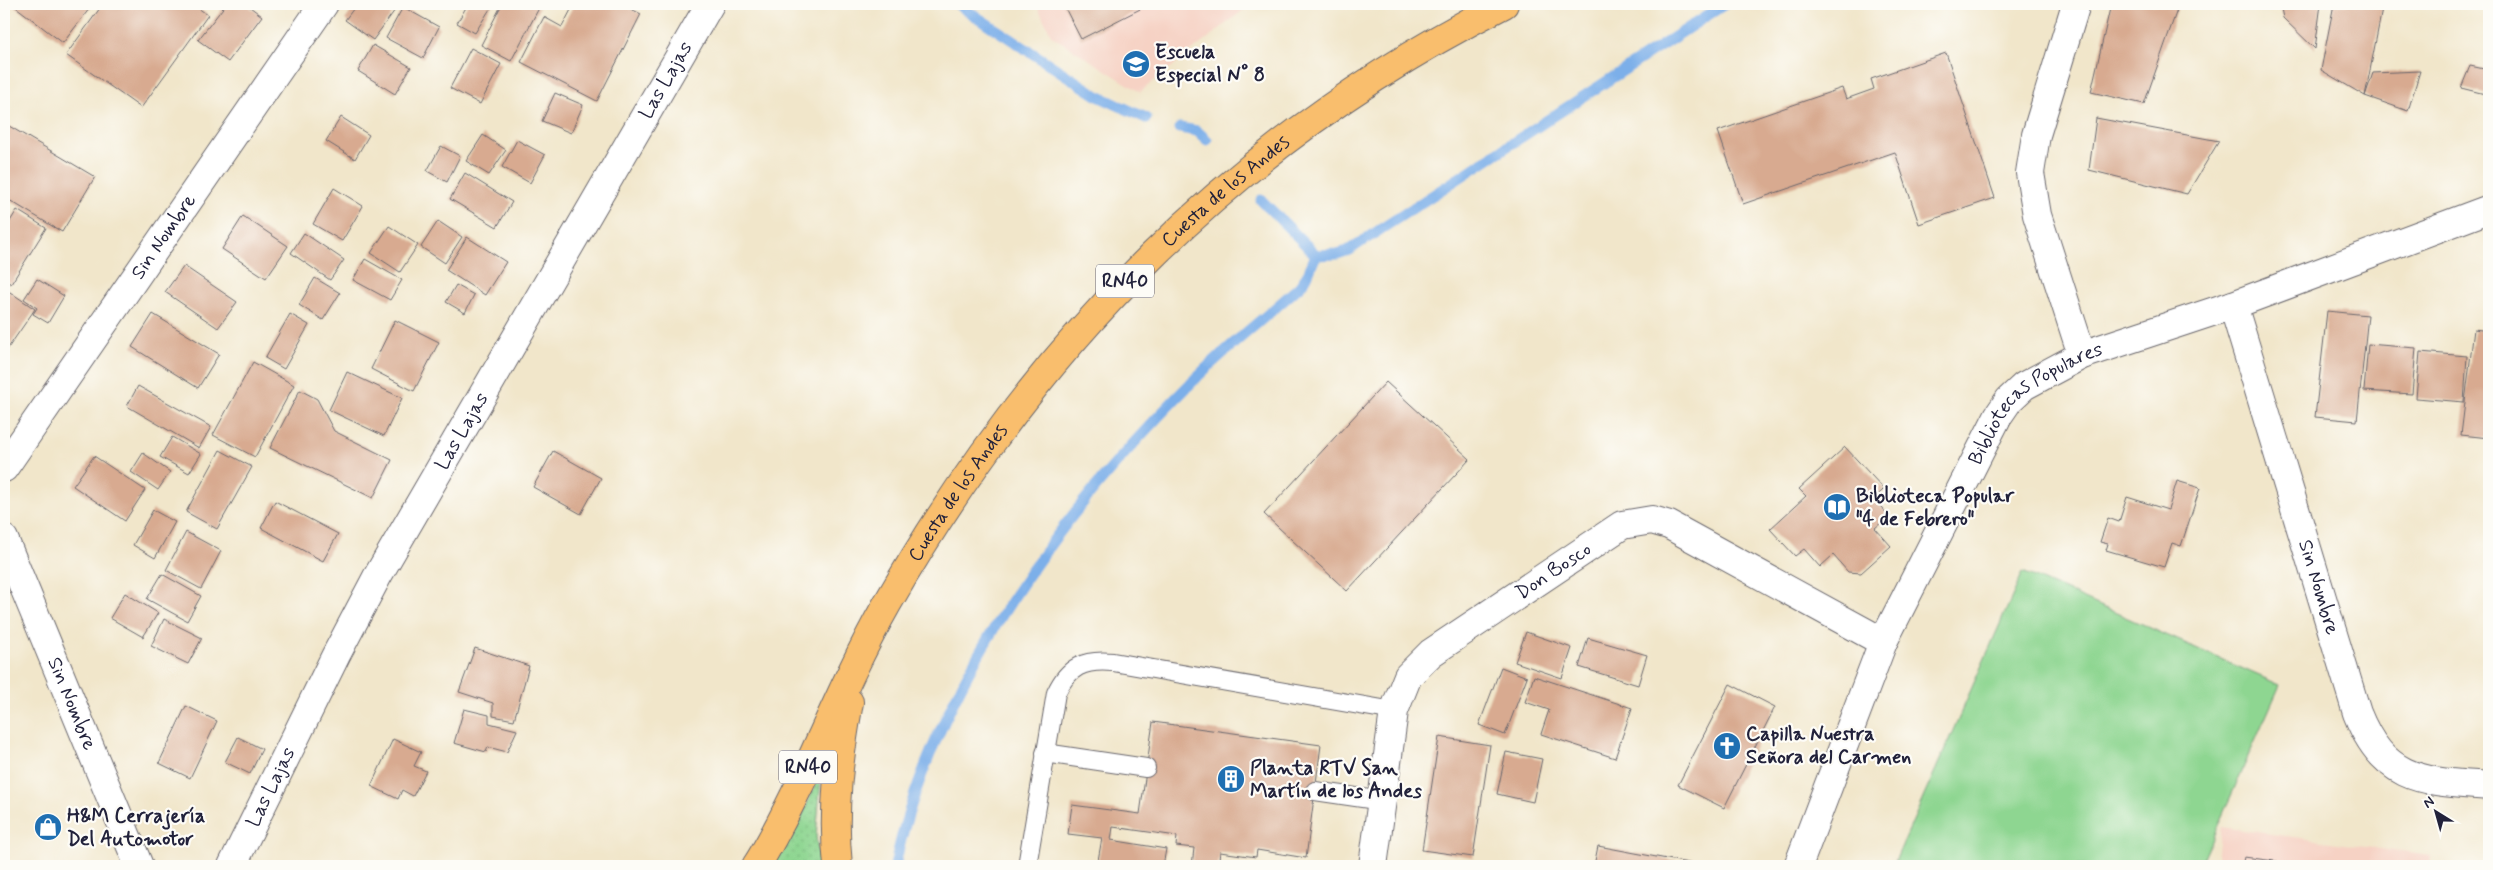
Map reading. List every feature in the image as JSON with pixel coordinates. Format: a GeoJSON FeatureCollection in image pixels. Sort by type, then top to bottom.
{"type":"FeatureCollection","features":[{"type":"Feature","properties":{"kind":"main road","name":"Cuesta de los Andes"},"geometry":{"type":"LineString","coordinates":[[756,866],[779,827],[856,666],[890,600],[976,464],[1044,374],[1125,281],[1203,207],[1287,138],[1346,96],[1400,62],[1504,4]]}},
{"type":"Feature","properties":{"kind":"main road","name":"Cuesta de los Andes"},"geometry":{"type":"LineString","coordinates":[[838,866],[835,836],[836,793],[843,736],[856,666]]}},
{"type":"Feature","properties":{"kind":"street","name":"Sin Nombre"},"geometry":{"type":"LineString","coordinates":[[4,468],[324,4]]}},
{"type":"Feature","properties":{"kind":"street","name":"Las Lajas"},"geometry":{"type":"LineString","coordinates":[[232,866],[336,655],[377,577],[710,4]]}},
{"type":"Feature","properties":{"kind":"street"},"geometry":{"type":"LineString","coordinates":[[2076,4],[2036,136],[2030,173],[2037,216],[2082,355]]}},
{"type":"Feature","properties":{"kind":"street","name":"Bibliotecas Populares"},"geometry":{"type":"LineString","coordinates":[[1798,866],[1883,642],[1994,425],[2009,400],[2024,386],[2082,355],[2233,305],[2489,209]]}},
{"type":"Feature","properties":{"kind":"street","name":"Sin Nombre"},"geometry":{"type":"LineString","coordinates":[[2233,305],[2357,713],[2365,732],[2387,759],[2411,776],[2428,782],[2489,786]]}},
{"type":"Feature","properties":{"kind":"street","name":"Don Bosco"},"geometry":{"type":"LineString","coordinates":[[1373,866],[1394,711],[1408,676],[1431,653],[1606,533],[1622,525],[1652,520],[1669,525],[1883,642]]}},
{"type":"Feature","properties":{"kind":"street","name":"Sin Nombre"},"geometry":{"type":"LineString","coordinates":[[4,539],[139,866]]}},
{"type":"Feature","properties":{"kind":"lane"},"geometry":{"type":"LineString","coordinates":[[1027,866],[1056,693],[1060,685],[1073,670],[1089,662],[1113,662],[1394,711]]}},
{"type":"Feature","properties":{"kind":"lane"},"geometry":{"type":"LineString","coordinates":[[1045,753],[1146,768]]}},
{"type":"Feature","properties":{"kind":"lane"},"geometry":{"type":"LineString","coordinates":[[1316,791],[1382,801]]}},
{"type":"Feature","properties":{"kind":"shaded area","name":"Escuela Especial N° 8"},"geometry":{"type":"Polygon","coordinates":[[[1036,4],[1251,4],[1140,92],[1052,36],[1036,4]]]}},
{"type":"Feature","properties":{"kind":"shaded area"},"geometry":{"type":"Polygon","coordinates":[[[2221,827],[2430,856],[2429,866],[2216,866],[2221,827]]]}},
{"type":"Feature","properties":{"kind":"green space"},"geometry":{"type":"Polygon","coordinates":[[[2023,572],[2280,685],[2200,866],[1893,866],[2023,572]]]}},
{"type":"Feature","properties":{"kind":"green space"},"geometry":{"type":"Polygon","coordinates":[[[822,768],[816,836],[820,866],[771,866],[800,821],[822,768]]]}},
{"type":"Feature","properties":{"kind":"building"},"geometry":{"type":"Polygon","coordinates":[[[12,4],[93,4],[63,43],[12,4]]]}},
{"type":"Feature","properties":{"kind":"building"},"geometry":{"type":"Polygon","coordinates":[[[103,4],[200,4],[198,8],[208,15],[141,108],[66,55],[103,4]]]}},
{"type":"Feature","properties":{"kind":"building"},"geometry":{"type":"Polygon","coordinates":[[[226,4],[246,4],[262,16],[228,62],[198,40],[226,4]]]}},
{"type":"Feature","properties":{"kind":"building"},"geometry":{"type":"Polygon","coordinates":[[[357,4],[394,4],[398,6],[373,40],[345,20],[357,4]]]}},
{"type":"Feature","properties":{"kind":"building"},"geometry":{"type":"Polygon","coordinates":[[[468,4],[493,4],[475,33],[457,23],[468,4]]]}},
{"type":"Feature","properties":{"kind":"building"},"geometry":{"type":"Polygon","coordinates":[[[502,4],[531,4],[539,8],[511,61],[481,45],[502,4]]]}},
{"type":"Feature","properties":{"kind":"building"},"geometry":{"type":"Polygon","coordinates":[[[574,4],[621,4],[641,14],[597,101],[521,62],[544,17],[562,27],[574,4]]]}},
{"type":"Feature","properties":{"kind":"building"},"geometry":{"type":"Polygon","coordinates":[[[1063,4],[1150,4],[1081,39],[1063,4]]]}},
{"type":"Feature","properties":{"kind":"building"},"geometry":{"type":"Polygon","coordinates":[[[2111,4],[2148,4],[2178,7],[2144,104],[2091,92],[2111,4]]]}},
{"type":"Feature","properties":{"kind":"building"},"geometry":{"type":"Polygon","coordinates":[[[2280,4],[2321,4],[2315,49],[2283,18],[2280,4]]]}},
{"type":"Feature","properties":{"kind":"building"},"geometry":{"type":"Polygon","coordinates":[[[2334,4],[2383,4],[2365,96],[2321,70],[2334,4]]]}},
{"type":"Feature","properties":{"kind":"building"},"geometry":{"type":"Polygon","coordinates":[[[403,7],[439,27],[423,58],[386,38],[403,7]]]}},
{"type":"Feature","properties":{"kind":"building"},"geometry":{"type":"Polygon","coordinates":[[[373,45],[411,67],[395,94],[358,71],[373,45]]]}},
{"type":"Feature","properties":{"kind":"building"},"geometry":{"type":"Polygon","coordinates":[[[471,48],[501,64],[480,104],[450,88],[471,48]]]}},
{"type":"Feature","properties":{"kind":"building"},"geometry":{"type":"Polygon","coordinates":[[[1946,53],[1995,198],[1919,224],[1895,152],[1743,204],[1718,131],[1842,88],[1846,99],[1874,89],[1871,79],[1946,53]]]}},
{"type":"Feature","properties":{"kind":"building"},"geometry":{"type":"Polygon","coordinates":[[[2470,66],[2489,70],[2489,95],[2461,88],[2470,66]]]}},
{"type":"Feature","properties":{"kind":"building"},"geometry":{"type":"Polygon","coordinates":[[[2420,71],[2408,111],[2365,96],[2373,73],[2420,71]]]}},
{"type":"Feature","properties":{"kind":"building"},"geometry":{"type":"Polygon","coordinates":[[[555,93],[583,105],[571,133],[542,121],[555,93]]]}},
{"type":"Feature","properties":{"kind":"building"},"geometry":{"type":"Polygon","coordinates":[[[341,117],[369,135],[355,159],[326,141],[341,117]]]}},
{"type":"Feature","properties":{"kind":"building"},"geometry":{"type":"Polygon","coordinates":[[[2096,118],[2219,141],[2187,194],[2089,170],[2096,118]]]}},
{"type":"Feature","properties":{"kind":"building"},"geometry":{"type":"Polygon","coordinates":[[[4,123],[95,177],[62,232],[4,197],[4,123]]]}},
{"type":"Feature","properties":{"kind":"building"},"geometry":{"type":"Polygon","coordinates":[[[483,135],[506,150],[489,175],[466,161],[483,135]]]}},
{"type":"Feature","properties":{"kind":"building"},"geometry":{"type":"Polygon","coordinates":[[[517,140],[545,155],[530,183],[502,167],[517,140]]]}},
{"type":"Feature","properties":{"kind":"building"},"geometry":{"type":"Polygon","coordinates":[[[441,146],[460,156],[447,182],[427,171],[441,146]]]}},
{"type":"Feature","properties":{"kind":"building"},"geometry":{"type":"Polygon","coordinates":[[[465,173],[512,202],[497,227],[450,199],[465,173]]]}},
{"type":"Feature","properties":{"kind":"building"},"geometry":{"type":"Polygon","coordinates":[[[334,188],[363,206],[342,241],[313,224],[334,188]]]}},
{"type":"Feature","properties":{"kind":"building"},"geometry":{"type":"Polygon","coordinates":[[[4,209],[10,213],[4,223],[4,209]]]}},
{"type":"Feature","properties":{"kind":"building"},"geometry":{"type":"Polygon","coordinates":[[[17,210],[46,228],[11,284],[4,279],[4,231],[17,210]]]}},
{"type":"Feature","properties":{"kind":"building"},"geometry":{"type":"Polygon","coordinates":[[[243,216],[288,246],[266,278],[222,249],[243,216]]]}},
{"type":"Feature","properties":{"kind":"building"},"geometry":{"type":"Polygon","coordinates":[[[438,221],[462,237],[445,263],[421,247],[438,221]]]}},
{"type":"Feature","properties":{"kind":"building"},"geometry":{"type":"Polygon","coordinates":[[[389,226],[418,245],[400,272],[371,253],[389,226]]]}},
{"type":"Feature","properties":{"kind":"building"},"geometry":{"type":"Polygon","coordinates":[[[304,233],[344,260],[330,280],[291,253],[304,233]]]}},
{"type":"Feature","properties":{"kind":"building"},"geometry":{"type":"Polygon","coordinates":[[[467,237],[506,262],[485,295],[446,270],[467,237]]]}},
{"type":"Feature","properties":{"kind":"building"},"geometry":{"type":"Polygon","coordinates":[[[365,259],[402,280],[390,300],[353,280],[365,259]]]}},
{"type":"Feature","properties":{"kind":"building"},"geometry":{"type":"Polygon","coordinates":[[[184,266],[237,302],[218,328],[165,292],[184,266]]]}},
{"type":"Feature","properties":{"kind":"building"},"geometry":{"type":"Polygon","coordinates":[[[315,278],[340,293],[323,320],[299,305],[315,278]]]}},
{"type":"Feature","properties":{"kind":"building"},"geometry":{"type":"Polygon","coordinates":[[[37,279],[64,296],[48,323],[33,314],[37,308],[24,299],[37,279]]]}},
{"type":"Feature","properties":{"kind":"building"},"geometry":{"type":"Polygon","coordinates":[[[456,285],[474,295],[465,313],[446,302],[456,285]]]}},
{"type":"Feature","properties":{"kind":"building"},"geometry":{"type":"Polygon","coordinates":[[[4,288],[35,309],[4,354],[4,288]]]}},
{"type":"Feature","properties":{"kind":"building"},"geometry":{"type":"Polygon","coordinates":[[[2327,311],[2368,315],[2357,421],[2315,417],[2327,311]]]}},
{"type":"Feature","properties":{"kind":"building"},"geometry":{"type":"Polygon","coordinates":[[[153,314],[219,354],[198,388],[132,347],[153,314]]]}},
{"type":"Feature","properties":{"kind":"building"},"geometry":{"type":"Polygon","coordinates":[[[290,314],[309,325],[284,369],[265,358],[290,314]]]}},
{"type":"Feature","properties":{"kind":"building"},"geometry":{"type":"Polygon","coordinates":[[[395,320],[439,342],[414,391],[371,369],[395,320]]]}},
{"type":"Feature","properties":{"kind":"building"},"geometry":{"type":"Polygon","coordinates":[[[2474,329],[2489,331],[2489,438],[2461,435],[2474,329]]]}},
{"type":"Feature","properties":{"kind":"building"},"geometry":{"type":"Polygon","coordinates":[[[2368,344],[2416,348],[2412,394],[2364,391],[2368,344]]]}},
{"type":"Feature","properties":{"kind":"building"},"geometry":{"type":"Polygon","coordinates":[[[2420,352],[2467,356],[2464,402],[2416,398],[2420,352]]]}},
{"type":"Feature","properties":{"kind":"building"},"geometry":{"type":"Polygon","coordinates":[[[253,362],[294,385],[255,457],[213,435],[253,362]]]}},
{"type":"Feature","properties":{"kind":"building"},"geometry":{"type":"Polygon","coordinates":[[[347,372],[402,398],[384,436],[329,410],[347,372]]]}},
{"type":"Feature","properties":{"kind":"building"},"geometry":{"type":"Polygon","coordinates":[[[1386,382],[1470,459],[1347,591],[1264,514],[1386,382]]]}},
{"type":"Feature","properties":{"kind":"building"},"geometry":{"type":"Polygon","coordinates":[[[138,386],[211,427],[199,448],[127,406],[138,386]]]}},
{"type":"Feature","properties":{"kind":"building"},"geometry":{"type":"Polygon","coordinates":[[[300,390],[317,399],[334,431],[392,460],[373,498],[270,448],[300,390]]]}},
{"type":"Feature","properties":{"kind":"building"},"geometry":{"type":"Polygon","coordinates":[[[172,437],[201,454],[189,473],[160,457],[172,437]]]}},
{"type":"Feature","properties":{"kind":"building","name":"Biblioteca Popular \"4 de Febrero\""},"geometry":{"type":"Polygon","coordinates":[[[1845,447],[1884,489],[1874,499],[1889,516],[1875,528],[1891,546],[1861,573],[1848,572],[1833,555],[1820,567],[1804,549],[1795,556],[1770,529],[1806,496],[1799,489],[1845,447]]]}},
{"type":"Feature","properties":{"kind":"building"},"geometry":{"type":"Polygon","coordinates":[[[220,450],[252,467],[217,529],[186,512],[220,450]]]}},
{"type":"Feature","properties":{"kind":"building"},"geometry":{"type":"Polygon","coordinates":[[[553,451],[601,478],[581,514],[533,487],[553,451]]]}},
{"type":"Feature","properties":{"kind":"building"},"geometry":{"type":"Polygon","coordinates":[[[143,453],[170,472],[158,490],[131,472],[143,453]]]}},
{"type":"Feature","properties":{"kind":"building"},"geometry":{"type":"Polygon","coordinates":[[[94,456],[145,490],[125,521],[73,486],[94,456]]]}},
{"type":"Feature","properties":{"kind":"building"},"geometry":{"type":"Polygon","coordinates":[[[2177,481],[2200,488],[2181,546],[2172,543],[2164,567],[2106,550],[2108,544],[2100,542],[2108,518],[2119,522],[2127,497],[2168,510],[2177,481]]]}},
{"type":"Feature","properties":{"kind":"building"},"geometry":{"type":"Polygon","coordinates":[[[275,501],[338,534],[323,561],[261,528],[275,501]]]}},
{"type":"Feature","properties":{"kind":"building"},"geometry":{"type":"Polygon","coordinates":[[[153,510],[175,522],[155,558],[133,545],[153,510]]]}},
{"type":"Feature","properties":{"kind":"building"},"geometry":{"type":"Polygon","coordinates":[[[186,532],[221,551],[201,589],[166,570],[186,532]]]}},
{"type":"Feature","properties":{"kind":"building"},"geometry":{"type":"Polygon","coordinates":[[[162,574],[201,596],[187,621],[147,599],[162,574]]]}},
{"type":"Feature","properties":{"kind":"building"},"geometry":{"type":"Polygon","coordinates":[[[125,593],[158,613],[143,637],[110,618],[125,593]]]}},
{"type":"Feature","properties":{"kind":"building"},"geometry":{"type":"Polygon","coordinates":[[[164,619],[202,638],[188,664],[151,646],[164,619]]]}},
{"type":"Feature","properties":{"kind":"building"},"geometry":{"type":"Polygon","coordinates":[[[1526,632],[1572,648],[1562,678],[1515,662],[1526,632]]]}},
{"type":"Feature","properties":{"kind":"building"},"geometry":{"type":"Polygon","coordinates":[[[1588,638],[1647,655],[1638,685],[1579,667],[1588,638]]]}},
{"type":"Feature","properties":{"kind":"building"},"geometry":{"type":"Polygon","coordinates":[[[475,648],[529,666],[514,720],[493,716],[493,703],[459,692],[475,648]]]}},
{"type":"Feature","properties":{"kind":"building"},"geometry":{"type":"Polygon","coordinates":[[[1501,667],[1527,677],[1505,735],[1479,725],[1501,667]]]}},
{"type":"Feature","properties":{"kind":"building"},"geometry":{"type":"Polygon","coordinates":[[[1534,676],[1632,708],[1615,758],[1541,734],[1549,710],[1525,702],[1534,676]]]}},
{"type":"Feature","properties":{"kind":"building","name":"Capilla Nuestra Señora del Carmen"},"geometry":{"type":"Polygon","coordinates":[[[1730,684],[1775,707],[1724,808],[1678,785],[1730,684]]]}},
{"type":"Feature","properties":{"kind":"building"},"geometry":{"type":"Polygon","coordinates":[[[186,706],[217,721],[190,778],[159,763],[186,706]]]}},
{"type":"Feature","properties":{"kind":"building"},"geometry":{"type":"Polygon","coordinates":[[[464,709],[489,715],[489,723],[517,730],[507,752],[488,747],[486,752],[454,743],[464,709]]]}},
{"type":"Feature","properties":{"kind":"building","name":"Planta RTV San Martín de los Andes"},"geometry":{"type":"Polygon","coordinates":[[[1153,722],[1321,745],[1306,858],[1257,850],[1256,857],[1220,852],[1218,866],[1192,866],[1194,848],[1176,846],[1177,836],[1113,827],[1111,840],[1166,849],[1163,866],[1097,866],[1102,838],[1068,834],[1072,805],[1140,814],[1153,722]]]}},
{"type":"Feature","properties":{"kind":"building"},"geometry":{"type":"Polygon","coordinates":[[[238,737],[262,749],[250,774],[225,762],[238,737]]]}},
{"type":"Feature","properties":{"kind":"building"},"geometry":{"type":"Polygon","coordinates":[[[1439,737],[1490,745],[1473,857],[1422,850],[1439,737]]]}},
{"type":"Feature","properties":{"kind":"building"},"geometry":{"type":"Polygon","coordinates":[[[393,739],[421,752],[414,766],[426,771],[413,796],[402,790],[398,799],[371,786],[393,739]]]}},
{"type":"Feature","properties":{"kind":"building"},"geometry":{"type":"Polygon","coordinates":[[[1506,752],[1542,759],[1533,802],[1497,794],[1506,752]]]}},
{"type":"Feature","properties":{"kind":"building"},"geometry":{"type":"Polygon","coordinates":[[[1598,846],[1699,865],[1699,866],[1594,866],[1598,846]]]}},
{"type":"Feature","properties":{"kind":"building"},"geometry":{"type":"Polygon","coordinates":[[[2244,857],[2305,865],[2305,866],[2242,866],[2244,857]]]}},
{"type":"Feature","properties":{"kind":"waterway"},"geometry":{"type":"LineString","coordinates":[[957,4],[1098,96],[1146,118]]}},
{"type":"Feature","properties":{"kind":"waterway"},"geometry":{"type":"LineString","coordinates":[[1261,200],[1316,255],[1337,254],[1349,250],[1725,4]]}},
{"type":"Feature","properties":{"kind":"waterway"},"geometry":{"type":"LineString","coordinates":[[1180,128],[1197,131],[1207,140]]}},
{"type":"Feature","properties":{"kind":"waterway"},"geometry":{"type":"LineString","coordinates":[[895,866],[909,810],[945,720],[969,672],[1023,582],[1086,498],[1120,458],[1206,368],[1300,286],[1307,276],[1316,255]]}},
{"type":"Feature","properties":{"kind":"place","name":"Escuela Especial N° 8"},"geometry":{"type":"Point","coordinates":[1136,64]}},
{"type":"Feature","properties":{"kind":"place","name":"Biblioteca Popular \"4 de Febrero\""},"geometry":{"type":"Point","coordinates":[1837,507]}},
{"type":"Feature","properties":{"kind":"place","name":"Capilla Nuestra Señora del Carmen"},"geometry":{"type":"Point","coordinates":[1727,746]}},
{"type":"Feature","properties":{"kind":"place","name":"Planta RTV San Martín de los Andes"},"geometry":{"type":"Point","coordinates":[1231,779]}},
{"type":"Feature","properties":{"kind":"place","name":"H&M Cerrajería Del Automotor"},"geometry":{"type":"Point","coordinates":[48,827]}}]}
